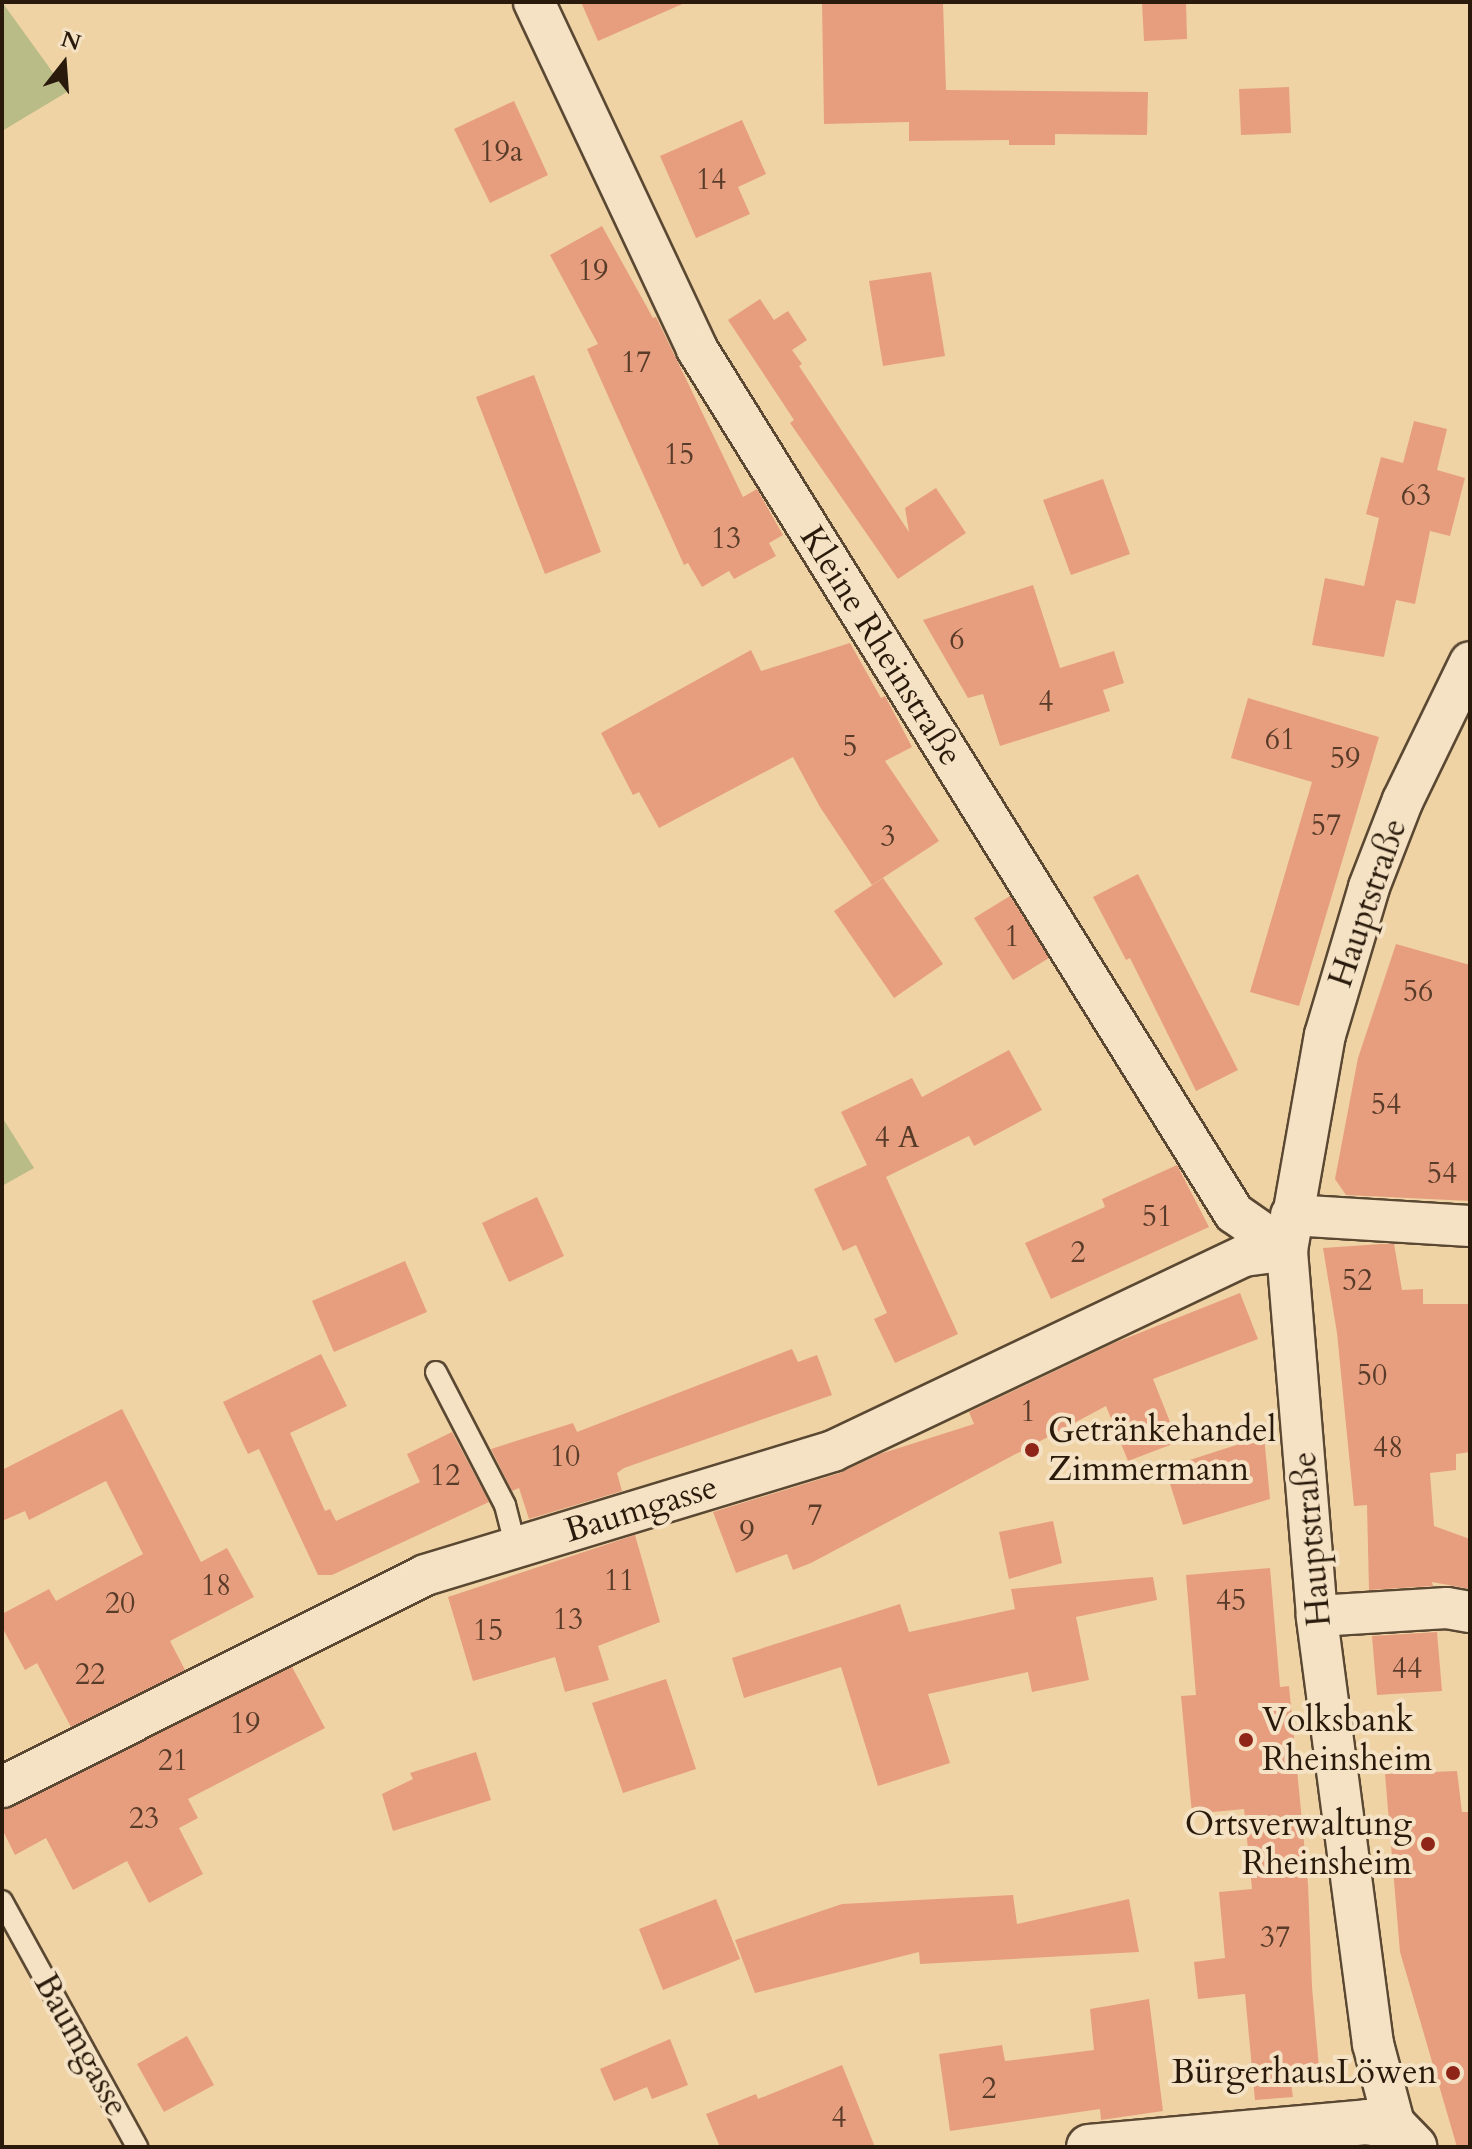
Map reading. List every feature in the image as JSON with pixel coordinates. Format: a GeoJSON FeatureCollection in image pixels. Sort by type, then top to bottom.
{"type":"FeatureCollection","features":[{"type":"Feature","properties":{"kind":"street","name":"Kleine Rheinstraße"},"geometry":{"type":"LineString","coordinates":[[534,2],[697,349],[1234,1213],[1289,1232]]}},
{"type":"Feature","properties":{"kind":"street","name":"Hauptstraße"},"geometry":{"type":"LineString","coordinates":[[1404,2137],[1373,2044],[1317,1616],[1289,1232],[1325,1035],[1369,887],[1403,800],[1468,670]]}},
{"type":"Feature","properties":{"kind":"street","name":"Baumgasse"},"geometry":{"type":"LineString","coordinates":[[2,1787],[425,1575],[833,1451],[1289,1232],[1470,1226]]}},
{"type":"Feature","properties":{"kind":"street"},"geometry":{"type":"LineString","coordinates":[[1317,1616],[1447,1608],[1470,1612]]}},
{"type":"Feature","properties":{"kind":"street"},"geometry":{"type":"LineString","coordinates":[[1089,2147],[1367,2122],[1404,2137]]}},
{"type":"Feature","properties":{"kind":"lane"},"geometry":{"type":"LineString","coordinates":[[436,1372],[505,1505],[516,1548]]}},
{"type":"Feature","properties":{"kind":"lane","name":"Baumgasse"},"geometry":{"type":"LineString","coordinates":[[2,1901],[137,2147]]}},
{"type":"Feature","properties":{"kind":"green space"},"geometry":{"type":"Polygon","coordinates":[[[2,2],[67,92],[2,131],[2,2]]]}},
{"type":"Feature","properties":{"kind":"green space"},"geometry":{"type":"Polygon","coordinates":[[[2,1117],[34,1168],[2,1186],[2,1117]]]}},
{"type":"Feature","properties":{"kind":"building"},"geometry":{"type":"Polygon","coordinates":[[[581,2],[687,2],[598,41],[581,2]]]}},
{"type":"Feature","properties":{"kind":"building"},"geometry":{"type":"Polygon","coordinates":[[[822,2],[943,2],[946,90],[1148,92],[1147,135],[1055,134],[1055,145],[1009,145],[1009,140],[909,141],[909,122],[824,124],[822,2]]]}},
{"type":"Feature","properties":{"kind":"building"},"geometry":{"type":"Polygon","coordinates":[[[1142,2],[1186,2],[1187,39],[1144,41],[1142,2]]]}},
{"type":"Feature","properties":{"kind":"building"},"geometry":{"type":"Polygon","coordinates":[[[1289,87],[1291,133],[1241,135],[1239,89],[1289,87]]]}},
{"type":"Feature","properties":{"kind":"building"},"geometry":{"type":"Polygon","coordinates":[[[514,101],[548,175],[490,203],[454,129],[514,101]]]}},
{"type":"Feature","properties":{"kind":"building"},"geometry":{"type":"Polygon","coordinates":[[[742,120],[766,174],[738,187],[750,214],[696,238],[660,156],[742,120]]]}},
{"type":"Feature","properties":{"kind":"building"},"geometry":{"type":"Polygon","coordinates":[[[602,226],[653,318],[656,317],[743,497],[757,489],[783,535],[769,543],[776,556],[734,579],[729,571],[702,587],[688,563],[684,565],[587,349],[598,344],[550,255],[602,226]]]}},
{"type":"Feature","properties":{"kind":"building"},"geometry":{"type":"Polygon","coordinates":[[[931,272],[945,356],[883,366],[869,281],[931,272]]]}},
{"type":"Feature","properties":{"kind":"building"},"geometry":{"type":"Polygon","coordinates":[[[760,299],[774,320],[788,311],[807,340],[792,350],[802,364],[799,366],[909,532],[905,508],[936,488],[966,533],[898,579],[790,423],[794,420],[728,320],[760,299]]]}},
{"type":"Feature","properties":{"kind":"building"},"geometry":{"type":"Polygon","coordinates":[[[534,375],[601,552],[545,574],[476,397],[534,375]]]}},
{"type":"Feature","properties":{"kind":"building"},"geometry":{"type":"Polygon","coordinates":[[[1414,421],[1447,429],[1437,470],[1465,478],[1450,536],[1430,531],[1415,604],[1396,600],[1384,657],[1312,645],[1325,578],[1364,586],[1379,518],[1366,514],[1381,457],[1403,463],[1414,421]]]}},
{"type":"Feature","properties":{"kind":"building"},"geometry":{"type":"Polygon","coordinates":[[[1103,479],[1130,554],[1071,575],[1043,500],[1103,479]]]}},
{"type":"Feature","properties":{"kind":"building"},"geometry":{"type":"Polygon","coordinates":[[[1033,585],[1060,668],[1114,651],[1124,683],[1103,690],[1110,711],[1000,746],[983,694],[968,698],[923,620],[1033,585]]]}},
{"type":"Feature","properties":{"kind":"building"},"geometry":{"type":"Polygon","coordinates":[[[850,643],[881,698],[885,696],[912,747],[885,761],[939,841],[872,885],[820,807],[793,757],[659,828],[639,792],[633,795],[601,733],[751,650],[761,671],[850,643]]]}},
{"type":"Feature","properties":{"kind":"building"},"geometry":{"type":"Polygon","coordinates":[[[1248,698],[1379,737],[1299,1006],[1250,992],[1312,782],[1231,758],[1248,698]]]}},
{"type":"Feature","properties":{"kind":"building"},"geometry":{"type":"Polygon","coordinates":[[[1138,874],[1238,1070],[1196,1091],[1130,958],[1126,960],[1093,897],[1138,874]]]}},
{"type":"Feature","properties":{"kind":"building"},"geometry":{"type":"Polygon","coordinates":[[[883,878],[943,964],[894,998],[834,911],[883,878]]]}},
{"type":"Feature","properties":{"kind":"building"},"geometry":{"type":"Polygon","coordinates":[[[1010,896],[1049,958],[1013,980],[974,918],[1010,896]]]}},
{"type":"Feature","properties":{"kind":"building"},"geometry":{"type":"Polygon","coordinates":[[[1396,944],[1470,965],[1470,1201],[1346,1195],[1335,1179],[1358,1058],[1396,944]]]}},
{"type":"Feature","properties":{"kind":"building"},"geometry":{"type":"Polygon","coordinates":[[[1009,1050],[1042,1110],[974,1146],[969,1136],[886,1177],[958,1334],[895,1363],[874,1319],[887,1313],[856,1245],[843,1251],[814,1189],[867,1165],[841,1112],[912,1078],[922,1097],[1009,1050]]]}},
{"type":"Feature","properties":{"kind":"building"},"geometry":{"type":"Polygon","coordinates":[[[1177,1165],[1209,1227],[1051,1299],[1025,1243],[1105,1207],[1102,1199],[1177,1165]]]}},
{"type":"Feature","properties":{"kind":"building"},"geometry":{"type":"Polygon","coordinates":[[[537,1197],[564,1256],[509,1282],[482,1223],[537,1197]]]}},
{"type":"Feature","properties":{"kind":"building"},"geometry":{"type":"Polygon","coordinates":[[[1394,1244],[1402,1290],[1423,1289],[1423,1304],[1470,1304],[1470,1452],[1456,1454],[1456,1470],[1430,1473],[1434,1526],[1470,1539],[1470,1589],[1432,1582],[1433,1586],[1369,1590],[1367,1505],[1354,1506],[1337,1333],[1323,1248],[1394,1244]]]}},
{"type":"Feature","properties":{"kind":"building"},"geometry":{"type":"Polygon","coordinates":[[[405,1261],[427,1312],[334,1352],[312,1301],[405,1261]]]}},
{"type":"Feature","properties":{"kind":"building"},"geometry":{"type":"Polygon","coordinates":[[[1240,1293],[1258,1339],[1153,1379],[1178,1442],[1128,1461],[1106,1406],[811,1563],[793,1570],[787,1554],[736,1573],[713,1512],[840,1473],[880,1454],[974,1424],[969,1412],[1114,1343],[1240,1293]]]}},
{"type":"Feature","properties":{"kind":"building"},"geometry":{"type":"Polygon","coordinates":[[[792,1349],[798,1362],[817,1355],[832,1395],[624,1468],[617,1473],[622,1491],[529,1519],[519,1488],[512,1491],[491,1449],[573,1423],[577,1432],[792,1349]]]}},
{"type":"Feature","properties":{"kind":"building"},"geometry":{"type":"Polygon","coordinates":[[[321,1354],[347,1406],[290,1433],[325,1511],[330,1509],[336,1521],[420,1482],[407,1454],[452,1432],[489,1502],[332,1575],[318,1575],[259,1449],[248,1454],[223,1402],[321,1354]]]}},
{"type":"Feature","properties":{"kind":"building"},"geometry":{"type":"Polygon","coordinates":[[[122,1409],[201,1562],[227,1548],[254,1597],[170,1641],[185,1670],[71,1727],[37,1663],[25,1670],[2,1627],[2,1614],[49,1589],[56,1601],[143,1554],[106,1481],[29,1520],[25,1511],[2,1521],[2,1470],[122,1409]]]}},
{"type":"Feature","properties":{"kind":"building"},"geometry":{"type":"Polygon","coordinates":[[[1264,1436],[1270,1499],[1183,1525],[1165,1468],[1264,1436]]]}},
{"type":"Feature","properties":{"kind":"building"},"geometry":{"type":"Polygon","coordinates":[[[1053,1521],[1062,1563],[1009,1579],[999,1532],[1053,1521]]]}},
{"type":"Feature","properties":{"kind":"building"},"geometry":{"type":"Polygon","coordinates":[[[635,1535],[660,1622],[598,1646],[609,1680],[565,1692],[555,1657],[473,1681],[448,1597],[635,1535]]]}},
{"type":"Feature","properties":{"kind":"building"},"geometry":{"type":"Polygon","coordinates":[[[1270,1568],[1280,1687],[1289,1686],[1308,1884],[1320,2079],[1291,2083],[1293,2097],[1255,2100],[1245,1994],[1198,1999],[1194,1962],[1225,1958],[1219,1892],[1252,1889],[1244,1809],[1192,1814],[1181,1696],[1196,1695],[1186,1575],[1270,1568]]]}},
{"type":"Feature","properties":{"kind":"building"},"geometry":{"type":"Polygon","coordinates":[[[1153,1577],[1157,1600],[1076,1617],[1089,1680],[1032,1692],[1028,1672],[928,1694],[950,1763],[878,1786],[841,1667],[744,1698],[732,1658],[900,1604],[909,1632],[1015,1609],[1011,1589],[1153,1577]]]}},
{"type":"Feature","properties":{"kind":"building"},"geometry":{"type":"Polygon","coordinates":[[[1437,1632],[1442,1691],[1377,1695],[1372,1636],[1437,1632]]]}},
{"type":"Feature","properties":{"kind":"building"},"geometry":{"type":"Polygon","coordinates":[[[292,1667],[325,1728],[188,1799],[198,1818],[179,1828],[203,1874],[149,1903],[127,1861],[73,1890],[46,1838],[15,1855],[2,1829],[2,1810],[292,1667]]]}},
{"type":"Feature","properties":{"kind":"building"},"geometry":{"type":"Polygon","coordinates":[[[666,1679],[696,1769],[623,1793],[592,1703],[666,1679]]]}},
{"type":"Feature","properties":{"kind":"building"},"geometry":{"type":"Polygon","coordinates":[[[476,1752],[491,1800],[393,1831],[382,1794],[413,1779],[410,1773],[476,1752]]]}},
{"type":"Feature","properties":{"kind":"building"},"geometry":{"type":"Polygon","coordinates":[[[1457,1771],[1462,1812],[1470,1812],[1470,2147],[1457,2147],[1400,1952],[1385,1774],[1457,1771]]]}},
{"type":"Feature","properties":{"kind":"building"},"geometry":{"type":"Polygon","coordinates":[[[1013,1895],[1017,1924],[1129,1899],[1139,1952],[920,1964],[919,1952],[755,1993],[735,1940],[842,1904],[1013,1895]]]}},
{"type":"Feature","properties":{"kind":"building"},"geometry":{"type":"Polygon","coordinates":[[[716,1899],[740,1959],[663,1990],[639,1929],[716,1899]]]}},
{"type":"Feature","properties":{"kind":"building"},"geometry":{"type":"Polygon","coordinates":[[[1149,1999],[1163,2111],[1101,2120],[1100,2109],[950,2131],[939,2054],[1002,2045],[1005,2061],[1094,2050],[1090,2009],[1149,1999]]]}},
{"type":"Feature","properties":{"kind":"building"},"geometry":{"type":"Polygon","coordinates":[[[187,2036],[214,2085],[164,2112],[137,2064],[187,2036]]]}},
{"type":"Feature","properties":{"kind":"building"},"geometry":{"type":"Polygon","coordinates":[[[670,2039],[688,2085],[652,2099],[647,2087],[614,2101],[600,2069],[670,2039]]]}},
{"type":"Feature","properties":{"kind":"building"},"geometry":{"type":"Polygon","coordinates":[[[842,2065],[875,2147],[720,2147],[706,2114],[756,2094],[758,2099],[842,2065]]]}},
{"type":"Feature","properties":{"kind":"place","name":"Getränkehandel Zimmermann"},"geometry":{"type":"Point","coordinates":[1032,1450]}},
{"type":"Feature","properties":{"kind":"place","name":"Volksbank Rheinsheim"},"geometry":{"type":"Point","coordinates":[1246,1740]}},
{"type":"Feature","properties":{"kind":"place","name":"Ortsverwaltung Rheinsheim"},"geometry":{"type":"Point","coordinates":[1428,1844]}},
{"type":"Feature","properties":{"kind":"place","name":"BürgerhausLöwen"},"geometry":{"type":"Point","coordinates":[1453,2073]}}]}
